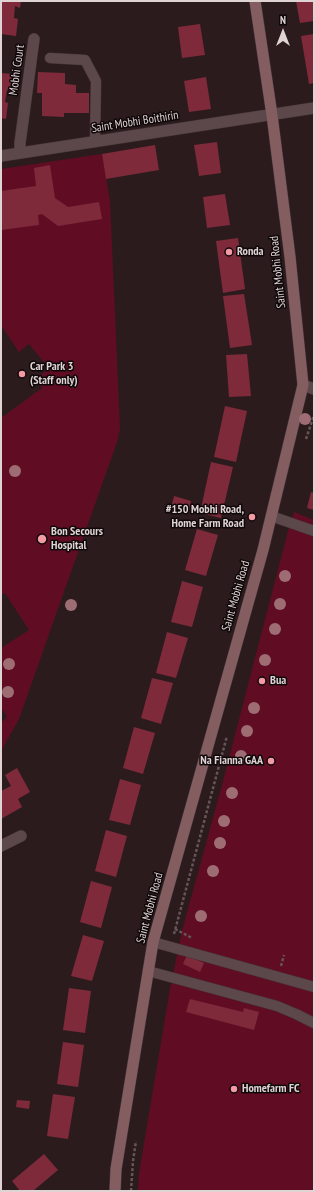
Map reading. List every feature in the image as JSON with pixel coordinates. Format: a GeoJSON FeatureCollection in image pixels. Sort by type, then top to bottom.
{"type":"FeatureCollection","features":[{"type":"Feature","properties":{"kind":"main road","name":"Saint Mobhi Road"},"geometry":{"type":"LineString","coordinates":[[114,1191],[116,1169],[153,942],[263,550],[271,516],[309,387],[255,1]]}},
{"type":"Feature","properties":{"kind":"street","name":"Mobhi Court"},"geometry":{"type":"LineString","coordinates":[[20,153],[20,143],[34,39]]}},
{"type":"Feature","properties":{"kind":"street","name":"Saint Mobhi Boithirin"},"geometry":{"type":"LineString","coordinates":[[1,156],[314,108]]}},
{"type":"Feature","properties":{"kind":"street"},"geometry":{"type":"LineString","coordinates":[[1,846],[21,836]]}},
{"type":"Feature","properties":{"kind":"lane"},"geometry":{"type":"LineString","coordinates":[[50,58],[85,60],[96,81],[95,142]]}},
{"type":"Feature","properties":{"kind":"lane"},"geometry":{"type":"LineString","coordinates":[[271,516],[314,531]]}},
{"type":"Feature","properties":{"kind":"lane"},"geometry":{"type":"LineString","coordinates":[[153,942],[314,987]]}},
{"type":"Feature","properties":{"kind":"lane"},"geometry":{"type":"LineString","coordinates":[[148,971],[277,1006],[314,1024]]}},
{"type":"Feature","properties":{"kind":"path"},"geometry":{"type":"LineString","coordinates":[[304,445],[314,415]]}},
{"type":"Feature","properties":{"kind":"path"},"geometry":{"type":"LineString","coordinates":[[171,947],[228,734]]}},
{"type":"Feature","properties":{"kind":"path"},"geometry":{"type":"LineString","coordinates":[[131,1191],[133,1161],[137,1138]]}},
{"type":"Feature","properties":{"kind":"shaded area"},"geometry":{"type":"Polygon","coordinates":[[[102,154],[110,201],[120,429],[117,442],[19,719],[1,751],[1,723],[7,717],[1,707],[1,648],[29,630],[5,593],[1,595],[1,418],[42,388],[36,379],[49,368],[29,344],[19,352],[1,325],[1,169],[102,154]]]}},
{"type":"Feature","properties":{"kind":"shaded area"},"geometry":{"type":"Polygon","coordinates":[[[294,512],[314,520],[314,1191],[138,1191],[139,1173],[170,989],[182,931],[294,512]]]}},
{"type":"Feature","properties":{"kind":"building"},"geometry":{"type":"Polygon","coordinates":[[[1,1],[21,1],[20,8],[15,6],[14,18],[18,19],[16,36],[1,34],[1,1]]]}},
{"type":"Feature","properties":{"kind":"building"},"geometry":{"type":"Polygon","coordinates":[[[296,1],[314,1],[314,21],[300,23],[296,1]]]}},
{"type":"Feature","properties":{"kind":"building"},"geometry":{"type":"Polygon","coordinates":[[[200,24],[205,55],[182,58],[178,27],[200,24]]]}},
{"type":"Feature","properties":{"kind":"building"},"geometry":{"type":"Polygon","coordinates":[[[314,34],[314,83],[309,84],[301,36],[314,34]]]}},
{"type":"Feature","properties":{"kind":"building"},"geometry":{"type":"Polygon","coordinates":[[[38,72],[65,73],[65,84],[76,85],[76,93],[89,93],[89,113],[64,113],[64,117],[42,116],[42,93],[37,93],[38,72]]]}},
{"type":"Feature","properties":{"kind":"building"},"geometry":{"type":"Polygon","coordinates":[[[1,73],[12,74],[10,89],[7,90],[5,102],[8,103],[6,119],[1,118],[1,73]]]}},
{"type":"Feature","properties":{"kind":"building"},"geometry":{"type":"Polygon","coordinates":[[[206,77],[211,109],[189,112],[184,81],[206,77]]]}},
{"type":"Feature","properties":{"kind":"building"},"geometry":{"type":"Polygon","coordinates":[[[217,142],[221,173],[199,176],[194,145],[217,142]]]}},
{"type":"Feature","properties":{"kind":"building"},"geometry":{"type":"Polygon","coordinates":[[[155,145],[159,170],[106,179],[102,154],[155,145]]]}},
{"type":"Feature","properties":{"kind":"building"},"geometry":{"type":"Polygon","coordinates":[[[50,165],[55,198],[68,207],[99,202],[102,219],[58,226],[42,214],[38,215],[39,225],[1,230],[1,191],[36,186],[34,168],[50,165]]]}},
{"type":"Feature","properties":{"kind":"building"},"geometry":{"type":"Polygon","coordinates":[[[225,194],[230,225],[207,228],[203,197],[225,194]]]}},
{"type":"Feature","properties":{"kind":"building"},"geometry":{"type":"Polygon","coordinates":[[[238,238],[245,289],[223,293],[216,241],[238,238]]]}},
{"type":"Feature","properties":{"kind":"building"},"geometry":{"type":"Polygon","coordinates":[[[244,294],[252,345],[230,348],[223,296],[244,294]]]}},
{"type":"Feature","properties":{"kind":"building"},"geometry":{"type":"Polygon","coordinates":[[[247,354],[251,396],[229,397],[226,355],[247,354]]]}},
{"type":"Feature","properties":{"kind":"building"},"geometry":{"type":"Polygon","coordinates":[[[225,406],[247,411],[236,462],[214,457],[225,406]]]}},
{"type":"Feature","properties":{"kind":"building"},"geometry":{"type":"Polygon","coordinates":[[[211,462],[233,467],[221,518],[200,513],[211,462]]]}},
{"type":"Feature","properties":{"kind":"building"},"geometry":{"type":"Polygon","coordinates":[[[311,492],[314,493],[314,510],[307,508],[311,492]]]}},
{"type":"Feature","properties":{"kind":"building"},"geometry":{"type":"Polygon","coordinates":[[[174,496],[191,501],[189,512],[171,508],[174,496]]]}},
{"type":"Feature","properties":{"kind":"building"},"geometry":{"type":"Polygon","coordinates":[[[197,529],[218,535],[206,576],[185,570],[197,529]]]}},
{"type":"Feature","properties":{"kind":"building"},"geometry":{"type":"Polygon","coordinates":[[[182,581],[203,587],[192,627],[171,622],[182,581]]]}},
{"type":"Feature","properties":{"kind":"building"},"geometry":{"type":"Polygon","coordinates":[[[167,632],[188,638],[176,678],[156,673],[167,632]]]}},
{"type":"Feature","properties":{"kind":"building"},"geometry":{"type":"Polygon","coordinates":[[[152,678],[173,683],[161,724],[141,718],[152,678]]]}},
{"type":"Feature","properties":{"kind":"building"},"geometry":{"type":"Polygon","coordinates":[[[134,727],[155,733],[143,774],[123,768],[134,727]]]}},
{"type":"Feature","properties":{"kind":"building"},"geometry":{"type":"Polygon","coordinates":[[[17,768],[30,792],[18,799],[22,807],[1,819],[1,791],[11,786],[5,775],[17,768]]]}},
{"type":"Feature","properties":{"kind":"building"},"geometry":{"type":"Polygon","coordinates":[[[120,779],[141,785],[130,825],[109,820],[120,779]]]}},
{"type":"Feature","properties":{"kind":"building"},"geometry":{"type":"Polygon","coordinates":[[[106,830],[127,836],[116,877],[95,871],[106,830]]]}},
{"type":"Feature","properties":{"kind":"building"},"geometry":{"type":"Polygon","coordinates":[[[91,881],[112,887],[101,928],[80,922],[91,881]]]}},
{"type":"Feature","properties":{"kind":"building"},"geometry":{"type":"Polygon","coordinates":[[[83,935],[104,941],[92,981],[71,976],[83,935]]]}},
{"type":"Feature","properties":{"kind":"building"},"geometry":{"type":"Polygon","coordinates":[[[187,955],[204,963],[200,972],[183,964],[187,955]]]}},
{"type":"Feature","properties":{"kind":"building"},"geometry":{"type":"Polygon","coordinates":[[[69,988],[91,991],[85,1033],[63,1030],[69,988]]]}},
{"type":"Feature","properties":{"kind":"building"},"geometry":{"type":"Polygon","coordinates":[[[190,999],[243,1012],[244,1008],[259,1012],[254,1030],[186,1012],[190,999]]]}},
{"type":"Feature","properties":{"kind":"building"},"geometry":{"type":"Polygon","coordinates":[[[63,1042],[84,1045],[78,1087],[57,1084],[63,1042]]]}},
{"type":"Feature","properties":{"kind":"building"},"geometry":{"type":"Polygon","coordinates":[[[53,1094],[75,1097],[68,1139],[47,1136],[53,1094]]]}},
{"type":"Feature","properties":{"kind":"building"},"geometry":{"type":"Polygon","coordinates":[[[17,1100],[30,1101],[29,1109],[16,1107],[17,1100]]]}},
{"type":"Feature","properties":{"kind":"building"},"geometry":{"type":"Polygon","coordinates":[[[44,1154],[58,1170],[33,1191],[20,1191],[12,1181],[44,1154]]]}},
{"type":"Feature","properties":{"kind":"place","name":"Ronda"},"geometry":{"type":"Point","coordinates":[229,252]}},
{"type":"Feature","properties":{"kind":"place","name":"Car Park 3 (Staff only)"},"geometry":{"type":"Point","coordinates":[22,374]}},
{"type":"Feature","properties":{"kind":"place","name":"#150 Mobhi Road, Home Farm Road"},"geometry":{"type":"Point","coordinates":[252,517]}},
{"type":"Feature","properties":{"kind":"place","name":"Bon Secours Hospital"},"geometry":{"type":"Point","coordinates":[42,539]}},
{"type":"Feature","properties":{"kind":"place","name":"Bua"},"geometry":{"type":"Point","coordinates":[262,681]}},
{"type":"Feature","properties":{"kind":"place","name":"Na Fianna GAA"},"geometry":{"type":"Point","coordinates":[271,761]}},
{"type":"Feature","properties":{"kind":"place","name":"Homefarm FC"},"geometry":{"type":"Point","coordinates":[234,1089]}}]}
